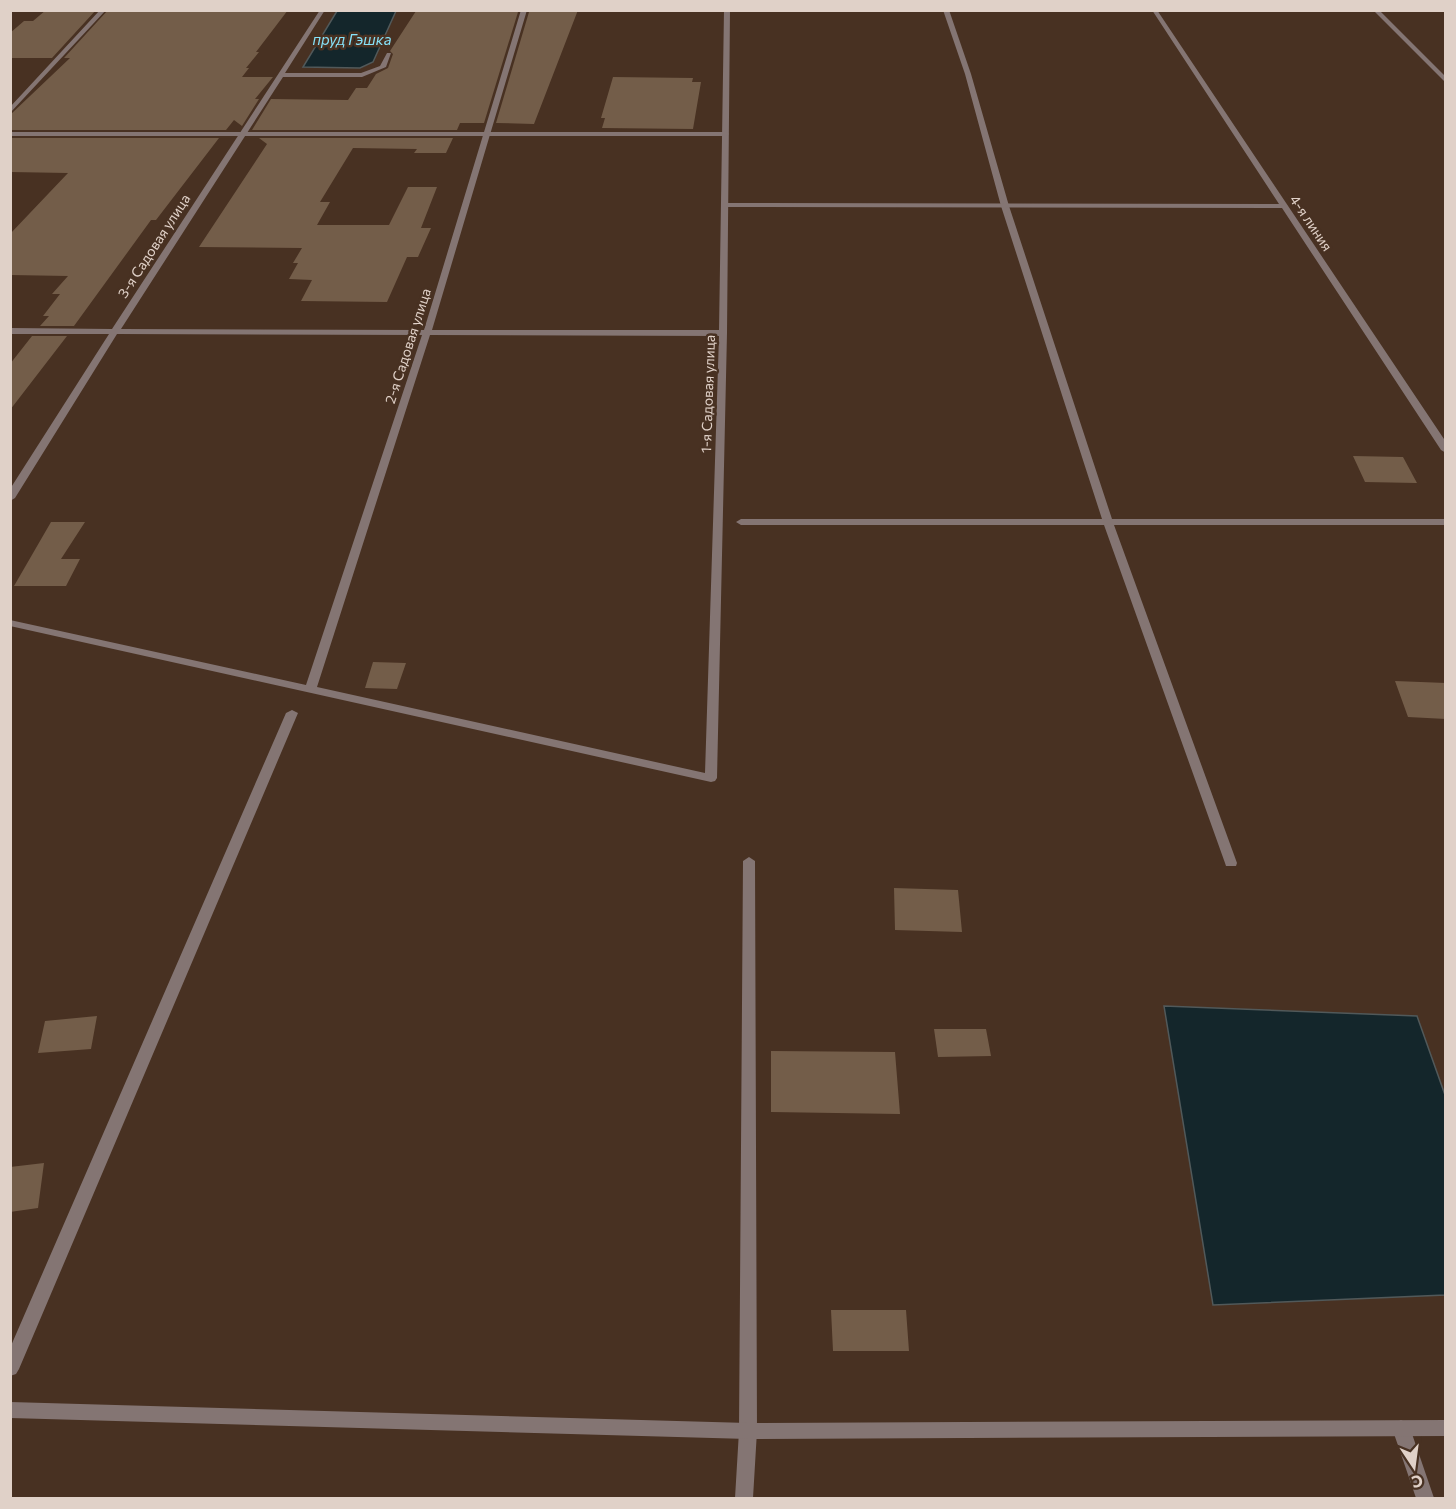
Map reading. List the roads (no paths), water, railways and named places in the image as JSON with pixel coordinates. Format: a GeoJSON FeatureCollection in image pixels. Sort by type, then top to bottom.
{"type":"FeatureCollection","features":[{"type":"Feature","properties":{"kind":"street"},"geometry":{"type":"LineString","coordinates":[[10,111],[104,10]]}},
{"type":"Feature","properties":{"kind":"street","name":"3-я Садовая улица"},"geometry":{"type":"LineString","coordinates":[[10,498],[323,10]]}},
{"type":"Feature","properties":{"kind":"street","name":"2-я Садовая улица"},"geometry":{"type":"LineString","coordinates":[[310,688],[428,332],[524,10]]}},
{"type":"Feature","properties":{"kind":"street","name":"1-я Садовая улица"},"geometry":{"type":"LineString","coordinates":[[310,688],[711,778],[723,333],[727,10]]}},
{"type":"Feature","properties":{"kind":"street"},"geometry":{"type":"LineString","coordinates":[[946,10],[968,74],[1005,206],[1108,521],[1231,863]]}},
{"type":"Feature","properties":{"kind":"street","name":"4-я линия"},"geometry":{"type":"LineString","coordinates":[[1154,10],[1446,450]]}},
{"type":"Feature","properties":{"kind":"street"},"geometry":{"type":"LineString","coordinates":[[1375,10],[1446,81]]}},
{"type":"Feature","properties":{"kind":"street"},"geometry":{"type":"LineString","coordinates":[[282,75],[362,75],[383,67],[389,54]]}},
{"type":"Feature","properties":{"kind":"street"},"geometry":{"type":"LineString","coordinates":[[10,134],[726,134]]}},
{"type":"Feature","properties":{"kind":"street"},"geometry":{"type":"LineString","coordinates":[[725,206],[1283,206]]}},
{"type":"Feature","properties":{"kind":"street"},"geometry":{"type":"LineString","coordinates":[[10,331],[723,333]]}},
{"type":"Feature","properties":{"kind":"street"},"geometry":{"type":"LineString","coordinates":[[741,522],[1446,522]]}},
{"type":"Feature","properties":{"kind":"street"},"geometry":{"type":"LineString","coordinates":[[10,622],[310,688]]}},
{"type":"Feature","properties":{"kind":"street"},"geometry":{"type":"LineString","coordinates":[[10,1370],[292,713]]}},
{"type":"Feature","properties":{"kind":"street"},"geometry":{"type":"LineString","coordinates":[[744,1498],[748,1431],[749,861]]}},
{"type":"Feature","properties":{"kind":"street"},"geometry":{"type":"LineString","coordinates":[[10,1410],[748,1431],[1446,1428]]}},
{"type":"Feature","properties":{"kind":"street"},"geometry":{"type":"LineString","coordinates":[[1401,1428],[1425,1498]]}},
{"type":"Feature","properties":{"kind":"water","name":"пруд Гэшка"},"geometry":{"type":"Polygon","coordinates":[[[337,11],[396,11],[373,62],[360,68],[303,67],[337,11]]]}},
{"type":"Feature","properties":{"kind":"water"},"geometry":{"type":"Polygon","coordinates":[[[1164,1006],[1417,1016],[1445,1095],[1445,1295],[1213,1305],[1164,1006]]]}}]}
